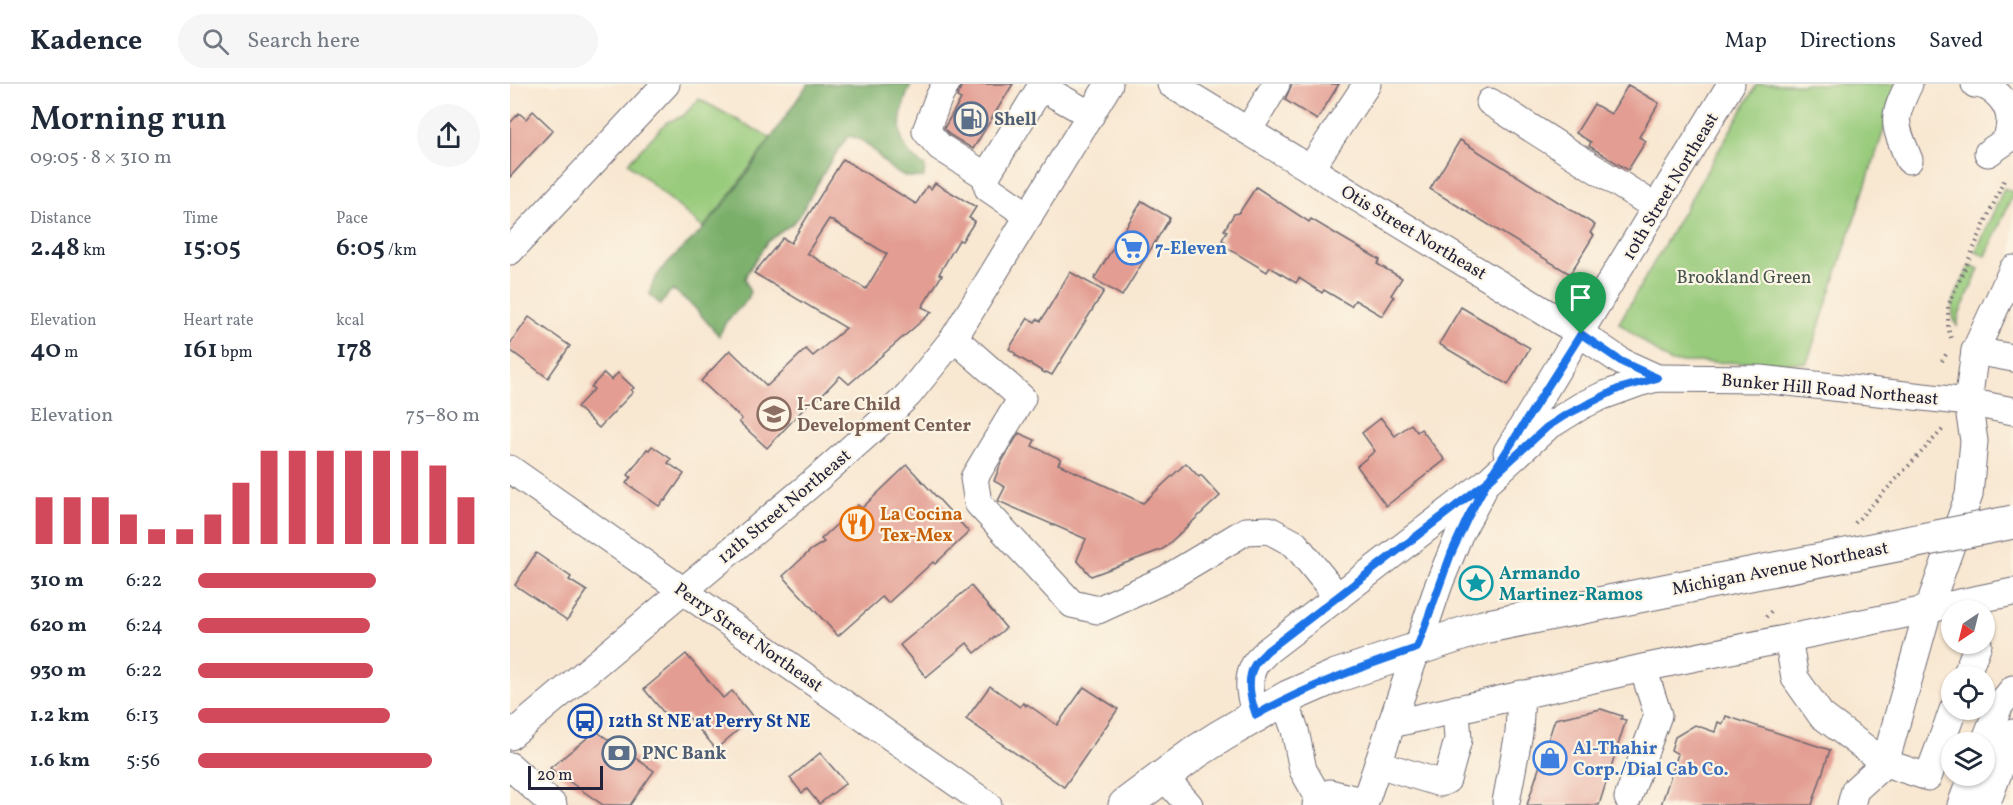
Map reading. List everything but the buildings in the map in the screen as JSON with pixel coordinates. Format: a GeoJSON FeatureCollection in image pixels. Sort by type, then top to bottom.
{"type":"FeatureCollection","features":[{"type":"Feature","properties":{"kind":"main road","name":"Michigan Avenue Northeast"},"geometry":{"type":"LineString","coordinates":[[1125,805],[1196,752],[1284,699],[1336,676],[1482,627],[2013,522]]}},
{"type":"Feature","properties":{"kind":"street"},"geometry":{"type":"LineString","coordinates":[[510,251],[666,84]]}},
{"type":"Feature","properties":{"kind":"street"},"geometry":{"type":"LineString","coordinates":[[946,84],[926,130],[940,147],[986,176]]}},
{"type":"Feature","properties":{"kind":"street","name":"12th Street Northeast"},"geometry":{"type":"LineString","coordinates":[[510,736],[818,478],[909,394],[954,338],[1109,84]]}},
{"type":"Feature","properties":{"kind":"street","name":"Otis Street Northeast"},"geometry":{"type":"LineString","coordinates":[[1171,84],[1581,334],[1622,362],[1657,378]]}},
{"type":"Feature","properties":{"kind":"street"},"geometry":{"type":"LineString","coordinates":[[1248,131],[1276,84]]}},
{"type":"Feature","properties":{"kind":"street"},"geometry":{"type":"LineString","coordinates":[[1310,168],[1367,84]]}},
{"type":"Feature","properties":{"kind":"street","name":"10th Street Northeast"},"geometry":{"type":"LineString","coordinates":[[1365,803],[1417,648],[1451,554],[1468,517],[1487,482],[1581,334],[1731,84]]}},
{"type":"Feature","properties":{"kind":"street"},"geometry":{"type":"LineString","coordinates":[[1909,84],[1897,109],[1897,128],[1910,160]]}},
{"type":"Feature","properties":{"kind":"street"},"geometry":{"type":"LineString","coordinates":[[1975,84],[1984,84],[2004,100],[2010,120],[2000,162]]}},
{"type":"Feature","properties":{"kind":"street"},"geometry":{"type":"LineString","coordinates":[[1029,216],[988,189],[986,176],[1041,86],[1090,115]]}},
{"type":"Feature","properties":{"kind":"street"},"geometry":{"type":"LineString","coordinates":[[1490,102],[1657,208]]}},
{"type":"Feature","properties":{"kind":"street"},"geometry":{"type":"LineString","coordinates":[[1851,805],[1855,790],[1885,763],[1928,610],[1969,495],[1974,441],[1968,402],[1975,351],[2013,269]]}},
{"type":"Feature","properties":{"kind":"street"},"geometry":{"type":"LineString","coordinates":[[954,338],[1022,398],[974,478],[978,503],[1072,604],[1098,610],[1166,579],[1245,531],[1269,530],[1295,543],[1338,597]]}},
{"type":"Feature","properties":{"kind":"street"},"geometry":{"type":"LineString","coordinates":[[1975,351],[2013,358]]}},
{"type":"Feature","properties":{"kind":"street","name":"Bunker Hill Road Northeast"},"geometry":{"type":"LineString","coordinates":[[1256,715],[1251,699],[1250,682],[1254,666],[1267,651],[1487,482],[1547,427],[1610,392],[1657,378],[1761,379],[1968,402],[2013,411]]}},
{"type":"Feature","properties":{"kind":"street","name":"Perry Street Northeast"},"geometry":{"type":"LineString","coordinates":[[510,469],[988,805]]}},
{"type":"Feature","properties":{"kind":"street"},"geometry":{"type":"LineString","coordinates":[[1391,724],[1643,668],[2013,592]]}},
{"type":"Feature","properties":{"kind":"street"},"geometry":{"type":"LineString","coordinates":[[1788,638],[1795,678],[1821,715],[1885,763],[1928,777],[1949,720]]}},
{"type":"Feature","properties":{"kind":"street"},"geometry":{"type":"LineString","coordinates":[[1628,798],[1658,715],[1643,668]]}},
{"type":"Feature","properties":{"kind":"street"},"geometry":{"type":"LineString","coordinates":[[1989,732],[1999,706],[2013,689]]}},
{"type":"Feature","properties":{"kind":"street"},"geometry":{"type":"LineString","coordinates":[[1506,802],[1519,733],[1521,694]]}},
{"type":"Feature","properties":{"kind":"street"},"geometry":{"type":"LineString","coordinates":[[1284,699],[1295,730],[1303,770],[1317,801],[1330,793],[1365,803]]}},
{"type":"Feature","properties":{"kind":"street"},"geometry":{"type":"LineString","coordinates":[[1378,764],[1440,783],[1447,780],[1458,740],[1455,709]]}},
{"type":"Feature","properties":{"kind":"street"},"geometry":{"type":"LineString","coordinates":[[1986,805],[2013,733]]}},
{"type":"Feature","properties":{"kind":"street"},"geometry":{"type":"LineString","coordinates":[[510,766],[553,805]]}},
{"type":"Feature","properties":{"kind":"street"},"geometry":{"type":"LineString","coordinates":[[1164,776],[1189,805]]}},
{"type":"Feature","properties":{"kind":"street"},"geometry":{"type":"LineString","coordinates":[[1961,805],[1968,786]]}},
{"type":"Feature","properties":{"kind":"path"},"geometry":{"type":"LineString","coordinates":[[2000,162],[2013,182]]}},
{"type":"Feature","properties":{"kind":"path"},"geometry":{"type":"LineString","coordinates":[[1942,361],[1949,350],[1951,335],[1948,328],[1948,306],[2000,162]]}},
{"type":"Feature","properties":{"kind":"path"},"geometry":{"type":"LineString","coordinates":[[1854,524],[1945,427]]}},
{"type":"Feature","properties":{"kind":"green space"},"geometry":{"type":"Polygon","coordinates":[[[808,84],[911,84],[903,107],[900,130],[907,150],[914,159],[925,166],[924,177],[899,174],[868,145],[848,136],[799,216],[767,242],[747,273],[745,279],[750,293],[748,299],[726,322],[719,336],[694,307],[675,291],[670,291],[661,305],[650,295],[651,287],[670,260],[718,212],[808,84]]]}},
{"type":"Feature","properties":{"kind":"green space","name":"Brookland Green"},"geometry":{"type":"Polygon","coordinates":[[[1757,84],[1899,84],[1807,363],[1670,362],[1619,323],[1757,84]]]}},
{"type":"Feature","properties":{"kind":"green space"},"geometry":{"type":"Polygon","coordinates":[[[699,99],[771,138],[703,228],[628,163],[667,122],[683,116],[699,99]]]}},
{"type":"Feature","properties":{"kind":"green space"},"geometry":{"type":"Polygon","coordinates":[[[2004,188],[2013,194],[1986,256],[1976,252],[2004,188]]]}},
{"type":"Feature","properties":{"kind":"green space"},"geometry":{"type":"Polygon","coordinates":[[[1970,265],[1979,269],[1959,315],[1957,326],[1953,319],[1953,303],[1970,265]]]}},
{"type":"Feature","properties":{"kind":"place","name":"Shell"},"geometry":{"type":"Point","coordinates":[971,119]}},
{"type":"Feature","properties":{"kind":"place","name":"7-Eleven"},"geometry":{"type":"Point","coordinates":[1132,248]}},
{"type":"Feature","properties":{"kind":"place","name":"I-Care Child Development Center"},"geometry":{"type":"Point","coordinates":[774,414]}},
{"type":"Feature","properties":{"kind":"place","name":"La Cocina Tex-Mex"},"geometry":{"type":"Point","coordinates":[857,524]}},
{"type":"Feature","properties":{"kind":"place","name":"Armando Martinez-Ramos"},"geometry":{"type":"Point","coordinates":[1476,583]}},
{"type":"Feature","properties":{"kind":"place","name":"12th St NE at Perry St NE"},"geometry":{"type":"Point","coordinates":[585,721]}},
{"type":"Feature","properties":{"kind":"place","name":"PNC Bank"},"geometry":{"type":"Point","coordinates":[619,753]}},
{"type":"Feature","properties":{"kind":"place","name":"Al-Thahir Corp./Dial Cab Co."},"geometry":{"type":"Point","coordinates":[1550,758]}},
{"type":"Feature","properties":{"kind":"route"},"geometry":{"type":"LineString","coordinates":[[1581,334],[1487,482],[1267,651],[1254,666],[1250,682],[1251,699],[1256,715],[1312,686],[1417,648],[1459,535],[1487,482],[1547,427],[1564,416],[1618,389],[1657,378],[1622,362],[1581,334]]}}]}
